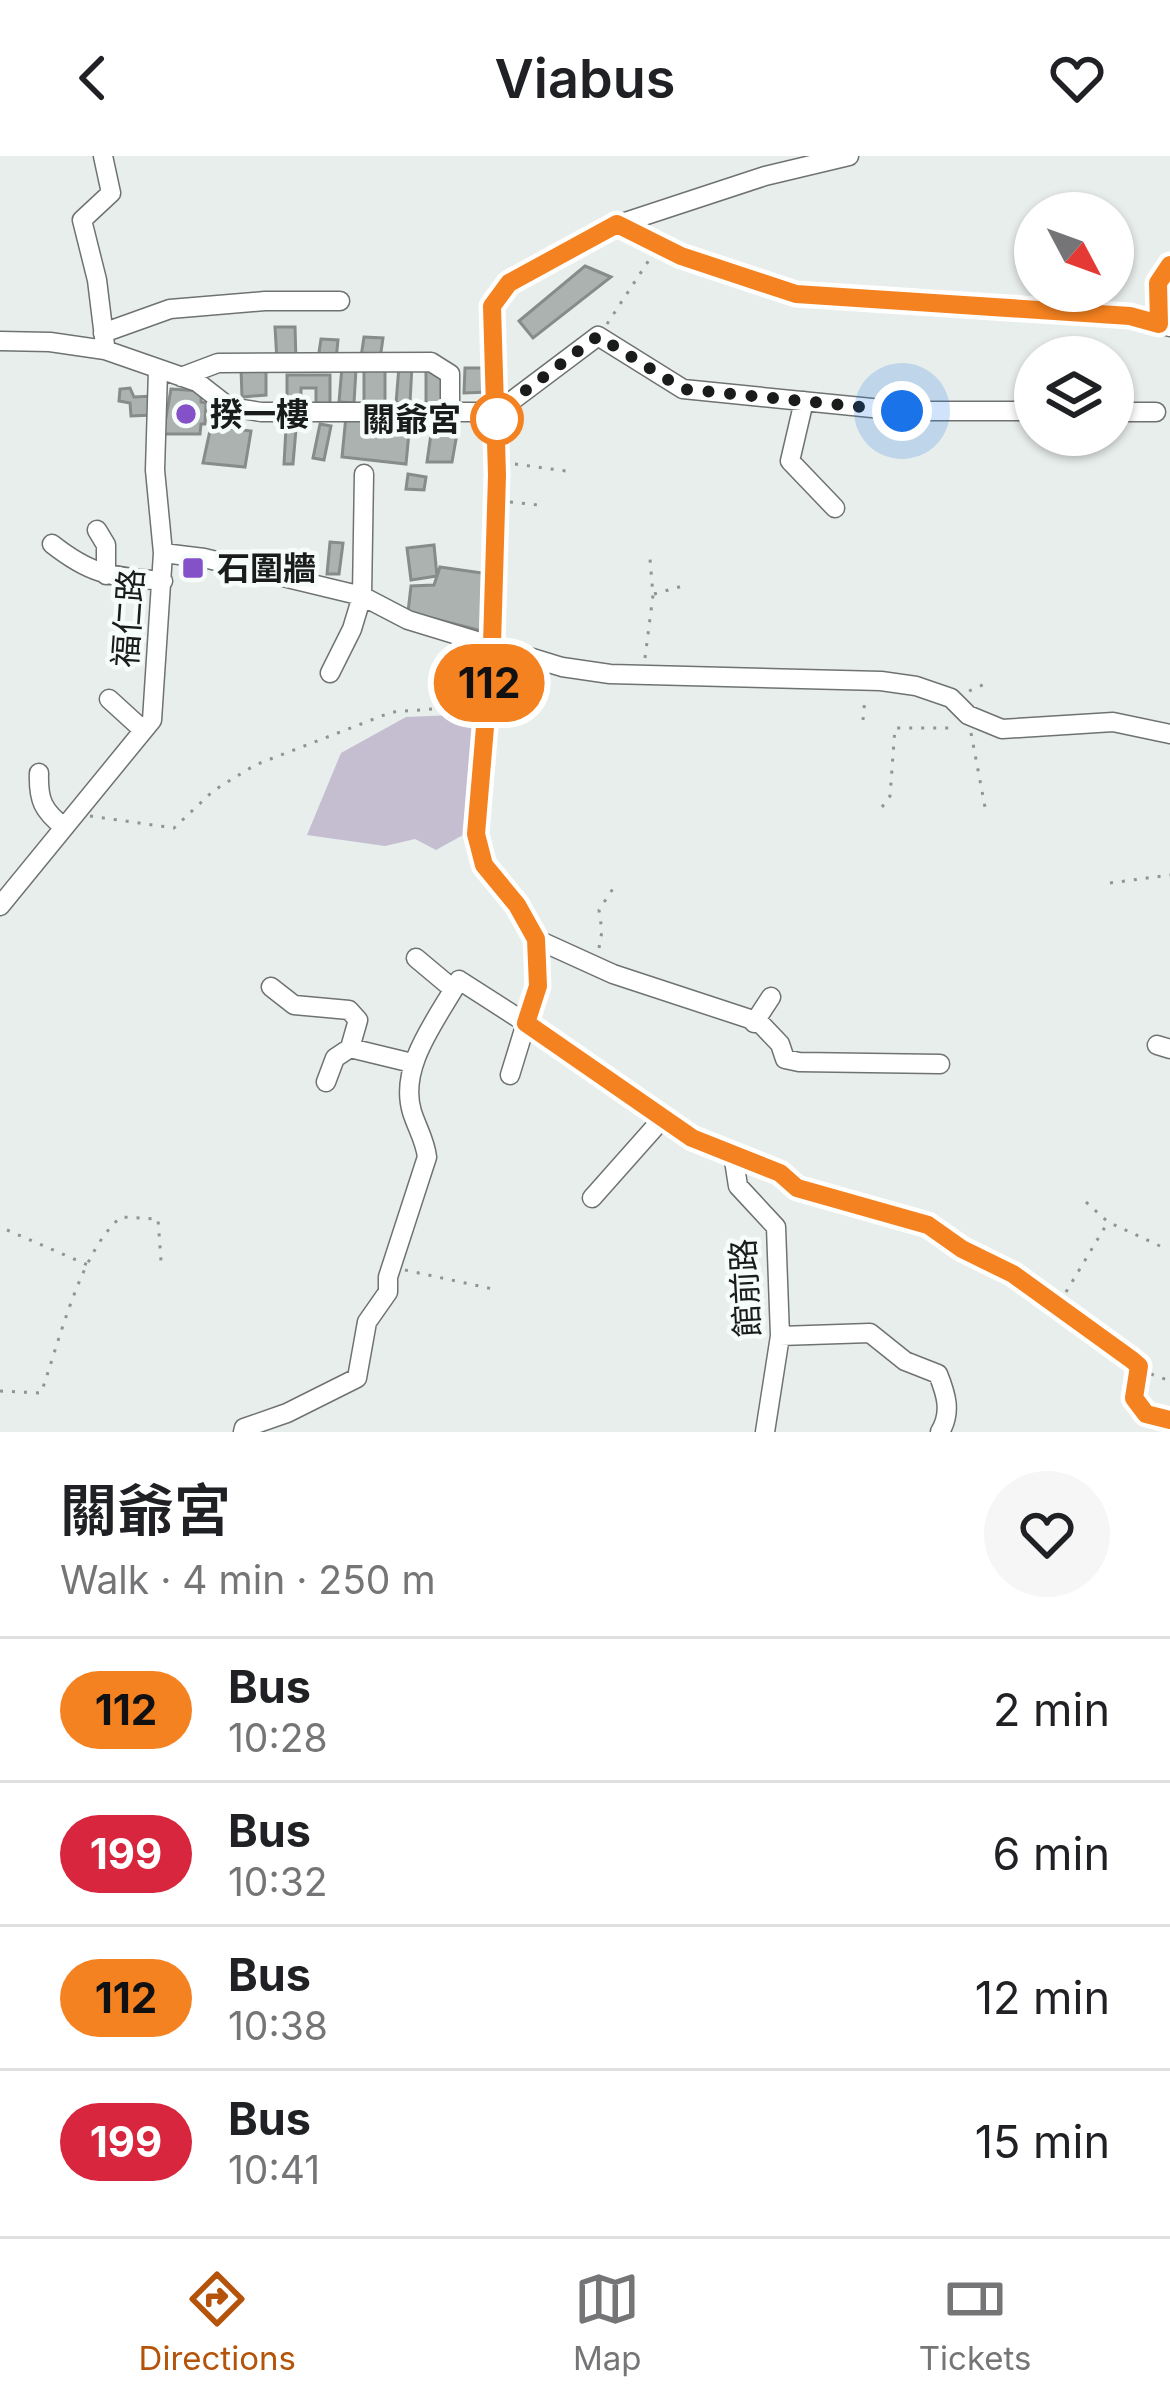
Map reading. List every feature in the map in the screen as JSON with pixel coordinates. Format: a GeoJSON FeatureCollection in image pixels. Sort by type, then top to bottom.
{"type":"FeatureCollection","features":[{"type":"Feature","properties":{"kind":"street"},"geometry":{"type":"LineString","coordinates":[[103,156],[111,193],[82,220],[98,280],[104,342]]}},
{"type":"Feature","properties":{"kind":"street"},"geometry":{"type":"LineString","coordinates":[[510,1076],[538,986],[536,939],[517,905],[484,865],[476,834],[492,644],[497,412],[492,306],[509,283],[617,224],[765,176],[849,156]]}},
{"type":"Feature","properties":{"kind":"street"},"geometry":{"type":"LineString","coordinates":[[617,224],[681,256],[796,294],[1130,316],[1164,325],[1158,283],[1170,265]]}},
{"type":"Feature","properties":{"kind":"street"},"geometry":{"type":"LineString","coordinates":[[0,341],[104,342],[170,309],[340,301]]}},
{"type":"Feature","properties":{"kind":"street"},"geometry":{"type":"LineString","coordinates":[[104,342],[158,370],[197,382],[229,407],[261,412],[497,412],[598,336],[683,389],[902,411],[1014,412]]}},
{"type":"Feature","properties":{"kind":"street"},"geometry":{"type":"LineString","coordinates":[[181,377],[218,363],[431,362],[450,374],[451,415]]}},
{"type":"Feature","properties":{"kind":"street"},"geometry":{"type":"LineString","coordinates":[[158,370],[155,470],[164,553]]}},
{"type":"Feature","properties":{"kind":"street"},"geometry":{"type":"LineString","coordinates":[[805,401],[790,461],[836,508]]}},
{"type":"Feature","properties":{"kind":"street"},"geometry":{"type":"LineString","coordinates":[[1134,412],[1156,412]]}},
{"type":"Feature","properties":{"kind":"street"},"geometry":{"type":"LineString","coordinates":[[330,673],[362,596],[364,474]]}},
{"type":"Feature","properties":{"kind":"street"},"geometry":{"type":"LineString","coordinates":[[98,530],[106,545],[106,575]]}},
{"type":"Feature","properties":{"kind":"street"},"geometry":{"type":"LineString","coordinates":[[52,544],[82,567],[106,575],[163,581]]}},
{"type":"Feature","properties":{"kind":"street","name":"福仁路"},"geometry":{"type":"LineString","coordinates":[[3,898],[152,720],[164,553],[362,596],[408,620],[562,667],[642,675],[866,680],[916,686],[951,698]]}},
{"type":"Feature","properties":{"kind":"street"},"geometry":{"type":"LineString","coordinates":[[951,698],[968,716],[1002,729],[1114,722],[1170,734]]}},
{"type":"Feature","properties":{"kind":"street"},"geometry":{"type":"LineString","coordinates":[[109,699],[143,730]]}},
{"type":"Feature","properties":{"kind":"street"},"geometry":{"type":"LineString","coordinates":[[39,772],[38,798],[48,814],[70,821]]}},
{"type":"Feature","properties":{"kind":"street"},"geometry":{"type":"LineString","coordinates":[[536,939],[592,964],[759,1022],[780,1044],[785,1059],[940,1064]]}},
{"type":"Feature","properties":{"kind":"street"},"geometry":{"type":"LineString","coordinates":[[416,958],[453,989]]}},
{"type":"Feature","properties":{"kind":"street"},"geometry":{"type":"LineString","coordinates":[[243,1432],[357,1378],[368,1322],[388,1292],[428,1157],[410,1109],[412,1063],[458,980],[692,1138],[780,1173],[797,1188],[928,1225],[1058,1305],[1139,1366],[1134,1398],[1146,1414],[1170,1420]]}},
{"type":"Feature","properties":{"kind":"street"},"geometry":{"type":"LineString","coordinates":[[272,987],[294,1005],[349,1010],[358,1020],[350,1048],[335,1058],[326,1082]]}},
{"type":"Feature","properties":{"kind":"street"},"geometry":{"type":"LineString","coordinates":[[754,1022],[771,998]]}},
{"type":"Feature","properties":{"kind":"street"},"geometry":{"type":"LineString","coordinates":[[350,1048],[412,1063]]}},
{"type":"Feature","properties":{"kind":"street"},"geometry":{"type":"LineString","coordinates":[[592,1198],[663,1118]]}},
{"type":"Feature","properties":{"kind":"street","name":"館前路"},"geometry":{"type":"LineString","coordinates":[[733,1154],[737,1186],[776,1227],[780,1336],[765,1432]]}},
{"type":"Feature","properties":{"kind":"street"},"geometry":{"type":"LineString","coordinates":[[780,1336],[870,1333],[905,1361],[938,1375],[948,1398],[946,1423],[940,1432]]}},
{"type":"Feature","properties":{"kind":"path"},"geometry":{"type":"LineString","coordinates":[[598,336],[658,245]]}},
{"type":"Feature","properties":{"kind":"path"},"geometry":{"type":"LineString","coordinates":[[497,462],[566,471]]}},
{"type":"Feature","properties":{"kind":"path"},"geometry":{"type":"LineString","coordinates":[[496,501],[538,505]]}},
{"type":"Feature","properties":{"kind":"path"},"geometry":{"type":"LineString","coordinates":[[642,675],[652,595],[650,559]]}},
{"type":"Feature","properties":{"kind":"path"},"geometry":{"type":"LineString","coordinates":[[652,595],[686,585]]}},
{"type":"Feature","properties":{"kind":"path"},"geometry":{"type":"LineString","coordinates":[[863,720],[866,680]]}},
{"type":"Feature","properties":{"kind":"path"},"geometry":{"type":"LineString","coordinates":[[951,698],[989,682]]}},
{"type":"Feature","properties":{"kind":"path"},"geometry":{"type":"LineString","coordinates":[[70,821],[175,828],[213,791],[255,765],[392,712],[487,705]]}},
{"type":"Feature","properties":{"kind":"path"},"geometry":{"type":"LineString","coordinates":[[882,806],[890,796],[896,728],[951,728],[968,716],[985,807]]}},
{"type":"Feature","properties":{"kind":"path"},"geometry":{"type":"LineString","coordinates":[[1111,884],[1170,875]]}},
{"type":"Feature","properties":{"kind":"path"},"geometry":{"type":"LineString","coordinates":[[592,964],[602,931],[598,910],[616,884]]}},
{"type":"Feature","properties":{"kind":"path"},"geometry":{"type":"LineString","coordinates":[[1086,1202],[1108,1222],[1160,1246]]}},
{"type":"Feature","properties":{"kind":"path"},"geometry":{"type":"LineString","coordinates":[[0,1391],[40,1393],[89,1265],[108,1228],[121,1217],[158,1219],[160,1261]]}},
{"type":"Feature","properties":{"kind":"path"},"geometry":{"type":"LineString","coordinates":[[1058,1305],[1108,1222]]}},
{"type":"Feature","properties":{"kind":"path"},"geometry":{"type":"LineString","coordinates":[[7,1230],[89,1265]]}},
{"type":"Feature","properties":{"kind":"path"},"geometry":{"type":"LineString","coordinates":[[392,1267],[493,1289]]}},
{"type":"Feature","properties":{"kind":"path"},"geometry":{"type":"LineString","coordinates":[[1139,1366],[1170,1381]]}},
{"type":"Feature","properties":{"kind":"shaded area"},"geometry":{"type":"Polygon","coordinates":[[[478,714],[472,830],[436,850],[415,839],[385,846],[307,835],[341,753],[406,717],[478,714]]]}},
{"type":"Feature","properties":{"kind":"building"},"geometry":{"type":"Polygon","coordinates":[[[585,266],[611,277],[533,338],[519,321],[585,266]]]}},
{"type":"Feature","properties":{"kind":"building"},"geometry":{"type":"Polygon","coordinates":[[[275,327],[295,327],[296,360],[277,361],[275,327]]]}},
{"type":"Feature","properties":{"kind":"building"},"geometry":{"type":"Polygon","coordinates":[[[364,337],[383,338],[380,359],[361,357],[364,337]]]}},
{"type":"Feature","properties":{"kind":"building"},"geometry":{"type":"Polygon","coordinates":[[[321,339],[338,340],[336,360],[318,359],[321,339]]]}},
{"type":"Feature","properties":{"kind":"building"},"geometry":{"type":"Polygon","coordinates":[[[412,365],[410,403],[396,404],[399,366],[412,365]]]}},
{"type":"Feature","properties":{"kind":"building"},"geometry":{"type":"Polygon","coordinates":[[[426,365],[447,375],[446,402],[426,404],[426,365]]]}},
{"type":"Feature","properties":{"kind":"building"},"geometry":{"type":"Polygon","coordinates":[[[342,367],[356,369],[354,403],[339,402],[342,367]]]}},
{"type":"Feature","properties":{"kind":"building"},"geometry":{"type":"Polygon","coordinates":[[[385,367],[385,404],[364,405],[364,368],[385,367]]]}},
{"type":"Feature","properties":{"kind":"building"},"geometry":{"type":"Polygon","coordinates":[[[465,368],[490,368],[489,392],[464,393],[465,368]]]}},
{"type":"Feature","properties":{"kind":"building"},"geometry":{"type":"Polygon","coordinates":[[[241,369],[266,369],[266,395],[242,397],[241,369]]]}},
{"type":"Feature","properties":{"kind":"building"},"geometry":{"type":"Polygon","coordinates":[[[287,375],[330,375],[330,404],[316,403],[316,388],[301,388],[301,406],[287,406],[287,375]]]}},
{"type":"Feature","properties":{"kind":"building"},"geometry":{"type":"Polygon","coordinates":[[[130,388],[134,397],[153,396],[153,415],[131,416],[130,403],[119,401],[120,389],[130,388]]]}},
{"type":"Feature","properties":{"kind":"building","name":"揆一樓"},"geometry":{"type":"Polygon","coordinates":[[[171,389],[201,391],[201,402],[206,403],[200,434],[163,434],[171,389]]]}},
{"type":"Feature","properties":{"kind":"building"},"geometry":{"type":"Polygon","coordinates":[[[346,416],[410,422],[406,464],[342,457],[346,416]]]}},
{"type":"Feature","properties":{"kind":"building"},"geometry":{"type":"Polygon","coordinates":[[[433,420],[459,422],[452,462],[427,462],[433,420]]]}},
{"type":"Feature","properties":{"kind":"building"},"geometry":{"type":"Polygon","coordinates":[[[320,424],[331,426],[324,460],[313,458],[320,424]]]}},
{"type":"Feature","properties":{"kind":"building"},"geometry":{"type":"Polygon","coordinates":[[[211,426],[251,431],[245,467],[203,463],[211,426]]]}},
{"type":"Feature","properties":{"kind":"building"},"geometry":{"type":"Polygon","coordinates":[[[286,428],[296,429],[293,464],[284,464],[286,428]]]}},
{"type":"Feature","properties":{"kind":"building"},"geometry":{"type":"Polygon","coordinates":[[[408,474],[426,477],[424,490],[406,489],[408,474]]]}},
{"type":"Feature","properties":{"kind":"building"},"geometry":{"type":"Polygon","coordinates":[[[330,542],[343,543],[339,574],[327,574],[330,542]]]}},
{"type":"Feature","properties":{"kind":"building"},"geometry":{"type":"Polygon","coordinates":[[[434,545],[437,576],[411,580],[407,548],[434,545]]]}},
{"type":"Feature","properties":{"kind":"building"},"geometry":{"type":"Polygon","coordinates":[[[440,567],[489,574],[482,631],[408,612],[411,586],[434,585],[440,567]]]}},
{"type":"Feature","properties":{"kind":"bus line","name":"112"},"geometry":{"type":"LineString","coordinates":[[1170,265],[1158,283],[1159,324],[1130,316],[796,294],[681,256],[617,224],[509,283],[492,306],[497,475],[492,644],[476,834],[484,865],[517,905],[536,939],[538,986],[526,1023],[692,1138],[780,1173],[797,1188],[928,1225],[962,1249],[1013,1274],[1139,1366],[1134,1398],[1146,1414],[1170,1420]]}},
{"type":"Feature","properties":{"kind":"place","name":"揆一樓"},"geometry":{"type":"Point","coordinates":[186,414]}},
{"type":"Feature","properties":{"kind":"place","name":"關爺宮"},"geometry":{"type":"Point","coordinates":[497,419]}},
{"type":"Feature","properties":{"kind":"place","name":"石圍牆"},"geometry":{"type":"Point","coordinates":[193,568]}},
{"type":"Feature","properties":{"kind":"route"},"geometry":{"type":"LineString","coordinates":[[497,419],[497,412],[598,336],[683,389],[902,411]]}}]}
